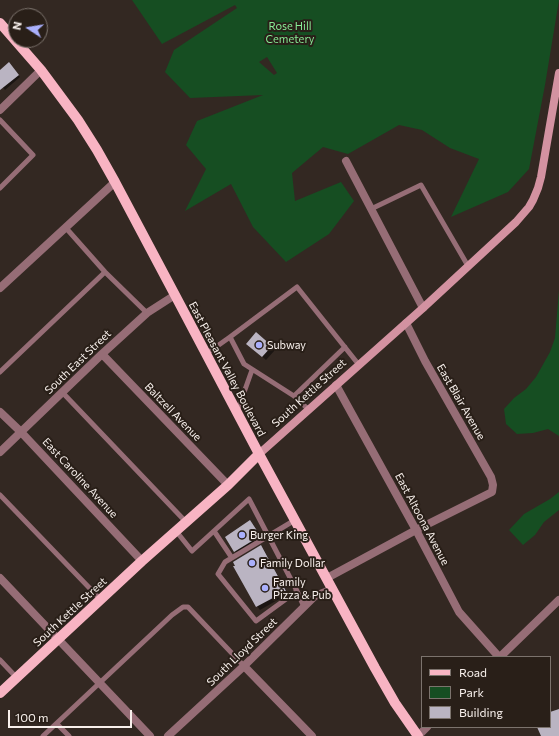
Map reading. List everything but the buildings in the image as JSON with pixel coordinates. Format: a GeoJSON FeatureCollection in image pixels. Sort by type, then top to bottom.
{"type":"FeatureCollection","features":[{"type":"Feature","properties":{"kind":"main road","name":"East Pleasant Valley Boulevard"},"geometry":{"type":"LineString","coordinates":[[0,23],[42,70],[78,120],[115,182],[237,413],[375,668],[418,736]]}},
{"type":"Feature","properties":{"kind":"main road","name":"South Kettle Street"},"geometry":{"type":"LineString","coordinates":[[0,693],[142,561],[228,485],[259,454]]}},
{"type":"Feature","properties":{"kind":"street"},"geometry":{"type":"LineString","coordinates":[[0,110],[42,70]]}},
{"type":"Feature","properties":{"kind":"street","name":"South Kettle Street"},"geometry":{"type":"LineString","coordinates":[[259,454],[423,308],[516,222],[524,212],[533,200],[541,177],[559,73]]}},
{"type":"Feature","properties":{"kind":"street"},"geometry":{"type":"LineString","coordinates":[[346,161],[423,308]]}},
{"type":"Feature","properties":{"kind":"street"},"geometry":{"type":"LineString","coordinates":[[0,288],[115,182]]}},
{"type":"Feature","properties":{"kind":"street","name":"South East Street"},"geometry":{"type":"LineString","coordinates":[[0,452],[147,313],[175,295]]}},
{"type":"Feature","properties":{"kind":"street","name":"East Blair Avenue"},"geometry":{"type":"LineString","coordinates":[[406,322],[425,361],[491,476],[493,484],[492,492],[416,530]]}},
{"type":"Feature","properties":{"kind":"street","name":"Baltzell Avenue"},"geometry":{"type":"LineString","coordinates":[[102,354],[228,485]]}},
{"type":"Feature","properties":{"kind":"street","name":"East Altoona Avenue"},"geometry":{"type":"LineString","coordinates":[[336,385],[416,530],[459,612],[499,656]]}},
{"type":"Feature","properties":{"kind":"street","name":"East Caroline Avenue"},"geometry":{"type":"LineString","coordinates":[[0,412],[21,432],[142,561]]}},
{"type":"Feature","properties":{"kind":"street"},"geometry":{"type":"LineString","coordinates":[[327,578],[416,530]]}},
{"type":"Feature","properties":{"kind":"street"},"geometry":{"type":"LineString","coordinates":[[0,578],[150,736]]}},
{"type":"Feature","properties":{"kind":"street","name":"South Lloyd Street"},"geometry":{"type":"LineString","coordinates":[[168,736],[244,666],[315,596],[333,589]]}},
{"type":"Feature","properties":{"kind":"street"},"geometry":{"type":"LineString","coordinates":[[501,656],[559,601]]}},
{"type":"Feature","properties":{"kind":"street"},"geometry":{"type":"LineString","coordinates":[[244,666],[312,736]]}},
{"type":"Feature","properties":{"kind":"street"},"geometry":{"type":"LineString","coordinates":[[418,736],[426,728]]}},
{"type":"Feature","properties":{"kind":"lane"},"geometry":{"type":"LineString","coordinates":[[0,120],[34,155],[0,188]]}},
{"type":"Feature","properties":{"kind":"lane"},"geometry":{"type":"LineString","coordinates":[[371,209],[421,185],[468,266]]}},
{"type":"Feature","properties":{"kind":"lane"},"geometry":{"type":"LineString","coordinates":[[66,228],[105,272],[147,313]]}},
{"type":"Feature","properties":{"kind":"lane"},"geometry":{"type":"LineString","coordinates":[[0,372],[105,272]]}},
{"type":"Feature","properties":{"kind":"lane"},"geometry":{"type":"LineString","coordinates":[[206,354],[297,287],[359,365]]}},
{"type":"Feature","properties":{"kind":"lane"},"geometry":{"type":"LineString","coordinates":[[230,337],[244,364],[294,396],[309,410]]}},
{"type":"Feature","properties":{"kind":"lane"},"geometry":{"type":"LineString","coordinates":[[294,396],[345,348]]}},
{"type":"Feature","properties":{"kind":"lane"},"geometry":{"type":"LineString","coordinates":[[237,413],[252,370]]}},
{"type":"Feature","properties":{"kind":"lane"},"geometry":{"type":"LineString","coordinates":[[62,392],[186,522]]}},
{"type":"Feature","properties":{"kind":"lane"},"geometry":{"type":"LineString","coordinates":[[0,495],[101,600]]}},
{"type":"Feature","properties":{"kind":"lane"},"geometry":{"type":"LineString","coordinates":[[176,531],[192,551],[249,499],[304,607]]}},
{"type":"Feature","properties":{"kind":"lane"},"geometry":{"type":"LineString","coordinates":[[295,520],[224,562],[218,574],[256,621],[297,591]]}},
{"type":"Feature","properties":{"kind":"lane"},"geometry":{"type":"LineString","coordinates":[[214,531],[232,558]]}},
{"type":"Feature","properties":{"kind":"lane"},"geometry":{"type":"LineString","coordinates":[[44,736],[182,607],[188,607],[244,666]]}},
{"type":"Feature","properties":{"kind":"lane"},"geometry":{"type":"LineString","coordinates":[[0,660],[17,678]]}},
{"type":"Feature","properties":{"kind":"lane"},"geometry":{"type":"LineString","coordinates":[[57,724],[69,736]]}},
{"type":"Feature","properties":{"kind":"green space","name":"Rose Hill Cemetery"},"geometry":{"type":"Polygon","coordinates":[[[132,0],[559,0],[529,169],[508,192],[451,217],[479,159],[450,148],[422,130],[399,125],[348,154],[323,147],[292,173],[295,201],[341,182],[354,201],[329,234],[286,262],[253,227],[231,184],[185,211],[206,169],[186,145],[197,121],[263,95],[190,98],[165,72],[174,50],[237,8],[235,5],[162,44],[132,0]],[[267,57],[259,62],[274,75],[277,73],[267,57]]]}},
{"type":"Feature","properties":{"kind":"green space"},"geometry":{"type":"Polygon","coordinates":[[[559,290],[559,436],[548,429],[533,433],[517,434],[506,424],[504,409],[514,398],[526,389],[536,377],[550,352],[555,338],[559,290]]]}},
{"type":"Feature","properties":{"kind":"green space"},"geometry":{"type":"Polygon","coordinates":[[[559,492],[559,510],[544,522],[535,535],[523,545],[509,530],[524,514],[559,492]]]}},
{"type":"Feature","properties":{"kind":"place","name":"Subway"},"geometry":{"type":"Point","coordinates":[259,345]}},
{"type":"Feature","properties":{"kind":"place","name":"Burger King"},"geometry":{"type":"Point","coordinates":[242,535]}},
{"type":"Feature","properties":{"kind":"place","name":"Family Dollar"},"geometry":{"type":"Point","coordinates":[252,563]}},
{"type":"Feature","properties":{"kind":"place","name":"Family Pizza & Pub"},"geometry":{"type":"Point","coordinates":[265,588]}}]}
